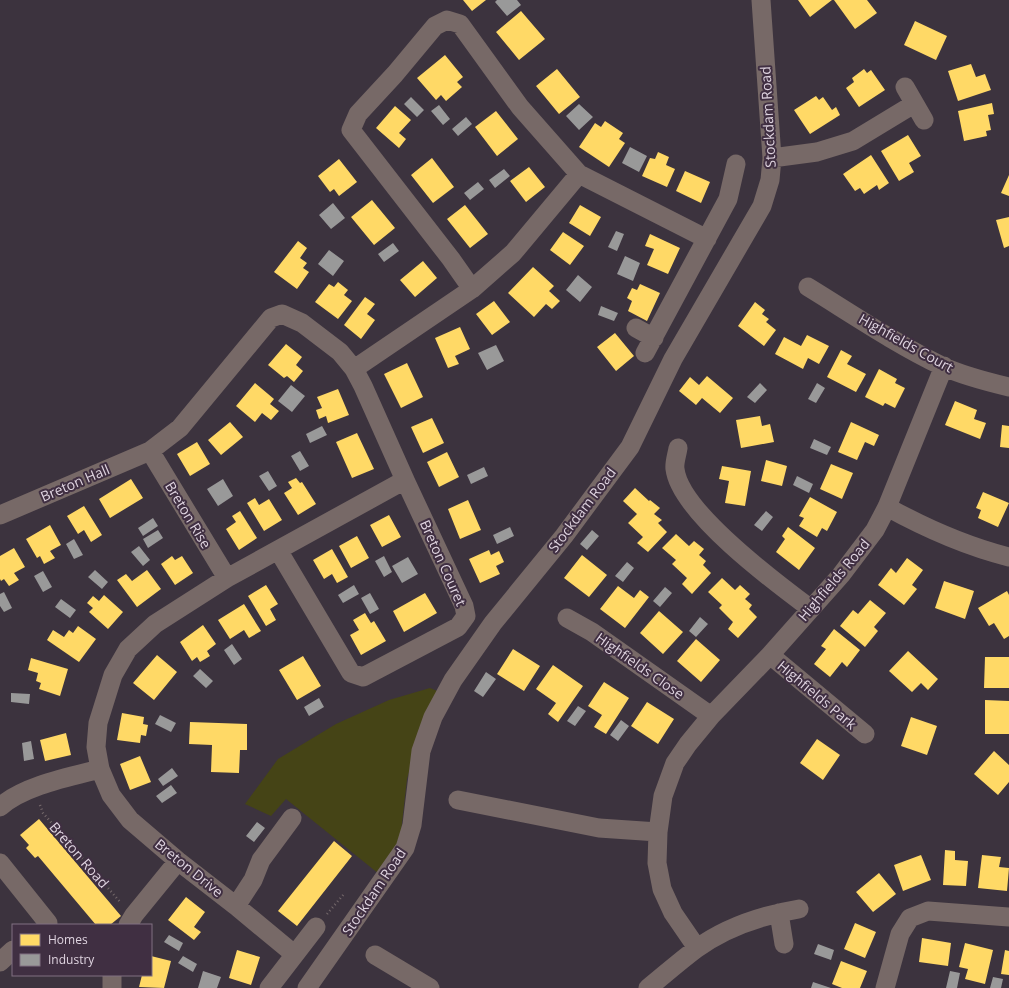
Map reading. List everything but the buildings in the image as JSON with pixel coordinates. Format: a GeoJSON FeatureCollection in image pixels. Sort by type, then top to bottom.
{"type":"FeatureCollection","features":[{"type":"Feature","properties":{"kind":"street","name":"Stockdam Road"},"geometry":{"type":"LineString","coordinates":[[307,988],[405,848],[412,825],[421,751],[433,717],[453,680],[493,623],[564,536],[630,447],[673,359],[762,206],[770,180],[772,158],[761,0]]}},
{"type":"Feature","properties":{"kind":"street"},"geometry":{"type":"LineString","coordinates":[[472,289],[451,258],[351,130],[358,114],[395,74],[435,26],[447,20],[460,24],[520,107],[579,174],[707,239]]}},
{"type":"Feature","properties":{"kind":"street"},"geometry":{"type":"LineString","coordinates":[[905,88],[924,120]]}},
{"type":"Feature","properties":{"kind":"street"},"geometry":{"type":"LineString","coordinates":[[772,158],[817,152],[853,141],[914,104]]}},
{"type":"Feature","properties":{"kind":"street"},"geometry":{"type":"LineString","coordinates":[[636,328],[650,345],[728,199],[736,164]]}},
{"type":"Feature","properties":{"kind":"street"},"geometry":{"type":"LineString","coordinates":[[354,369],[472,289],[513,253],[579,174]]}},
{"type":"Feature","properties":{"kind":"street","name":"Highfields Court"},"geometry":{"type":"LineString","coordinates":[[808,287],[909,348],[944,366],[1009,387]]}},
{"type":"Feature","properties":{"kind":"street","name":"Breton Hall"},"geometry":{"type":"LineString","coordinates":[[0,515],[150,451],[180,428],[272,318],[282,314],[302,323],[340,352],[354,369]]}},
{"type":"Feature","properties":{"kind":"street","name":"Highfields Road"},"geometry":{"type":"LineString","coordinates":[[697,948],[673,913],[662,889],[658,863],[658,832],[663,796],[675,763],[688,744],[711,716],[770,655],[811,609],[859,553],[875,530],[887,507],[944,366]]}},
{"type":"Feature","properties":{"kind":"street","name":"Breton Couret"},"geometry":{"type":"LineString","coordinates":[[278,550],[351,673],[363,676],[458,627],[466,616],[464,606],[405,480],[364,386],[354,369]]}},
{"type":"Feature","properties":{"kind":"street"},"geometry":{"type":"LineString","coordinates":[[678,448],[675,469],[681,487],[698,512],[736,549],[811,609]]}},
{"type":"Feature","properties":{"kind":"street","name":"Breton Rise"},"geometry":{"type":"LineString","coordinates":[[150,451],[227,578]]}},
{"type":"Feature","properties":{"kind":"street"},"geometry":{"type":"LineString","coordinates":[[227,578],[405,480]]}},
{"type":"Feature","properties":{"kind":"street"},"geometry":{"type":"LineString","coordinates":[[887,507],[943,536],[979,550],[1009,558]]}},
{"type":"Feature","properties":{"kind":"street","name":"Breton Drive"},"geometry":{"type":"LineString","coordinates":[[227,578],[154,624],[128,649],[113,675],[98,723],[96,746],[100,769],[111,795],[130,820],[178,862],[236,906],[294,954]]}},
{"type":"Feature","properties":{"kind":"street","name":"Highfields Close"},"geometry":{"type":"LineString","coordinates":[[567,618],[592,632],[711,716]]}},
{"type":"Feature","properties":{"kind":"street","name":"Highfields Park"},"geometry":{"type":"LineString","coordinates":[[770,655],[865,734]]}},
{"type":"Feature","properties":{"kind":"street"},"geometry":{"type":"LineString","coordinates":[[0,807],[7,801],[33,788],[100,769]]}},
{"type":"Feature","properties":{"kind":"street"},"geometry":{"type":"LineString","coordinates":[[458,800],[599,828],[658,832]]}},
{"type":"Feature","properties":{"kind":"street"},"geometry":{"type":"LineString","coordinates":[[236,906],[254,880],[261,860],[292,818]]}},
{"type":"Feature","properties":{"kind":"street"},"geometry":{"type":"LineString","coordinates":[[131,920],[178,862]]}},
{"type":"Feature","properties":{"kind":"street"},"geometry":{"type":"LineString","coordinates":[[0,863],[48,923],[47,924]]}},
{"type":"Feature","properties":{"kind":"street"},"geometry":{"type":"LineString","coordinates":[[648,988],[697,948],[729,930],[753,920],[799,909]]}},
{"type":"Feature","properties":{"kind":"street"},"geometry":{"type":"LineString","coordinates":[[885,988],[900,934],[910,918],[928,911],[1009,917]]}},
{"type":"Feature","properties":{"kind":"street"},"geometry":{"type":"LineString","coordinates":[[778,913],[784,944]]}},
{"type":"Feature","properties":{"kind":"street"},"geometry":{"type":"LineString","coordinates":[[269,988],[294,954],[316,928]]}},
{"type":"Feature","properties":{"kind":"street"},"geometry":{"type":"LineString","coordinates":[[0,962],[12,951]]}},
{"type":"Feature","properties":{"kind":"street"},"geometry":{"type":"LineString","coordinates":[[375,954],[430,988]]}},
{"type":"Feature","properties":{"kind":"street"},"geometry":{"type":"LineString","coordinates":[[112,976],[112,988]]}},
{"type":"Feature","properties":{"kind":"path","name":"Breton Road"},"geometry":{"type":"LineString","coordinates":[[33,788],[43,813],[116,898],[131,920]]}},
{"type":"Feature","properties":{"kind":"path"},"geometry":{"type":"LineString","coordinates":[[316,928],[344,894]]}},
{"type":"Feature","properties":{"kind":"shaded area"},"geometry":{"type":"Polygon","coordinates":[[[430,688],[442,693],[419,738],[407,779],[401,832],[390,862],[379,874],[286,799],[271,816],[245,804],[278,759],[336,724],[389,700],[430,688]]]}}]}
